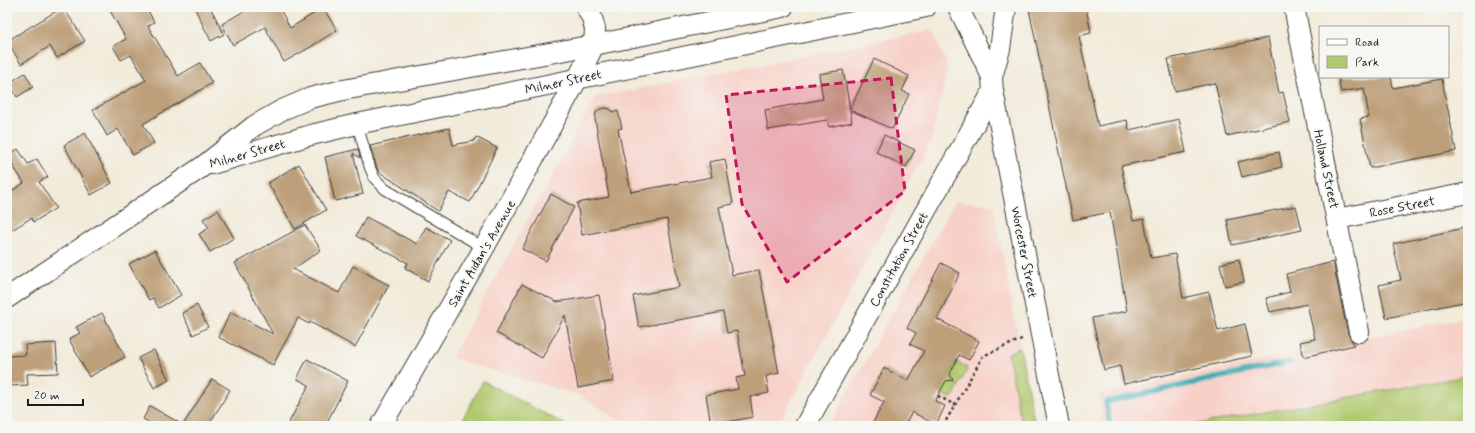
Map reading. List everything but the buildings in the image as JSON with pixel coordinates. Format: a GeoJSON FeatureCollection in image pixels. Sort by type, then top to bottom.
{"type":"FeatureCollection","features":[{"type":"Feature","properties":{"kind":"street"},"geometry":{"type":"LineString","coordinates":[[586,7],[592,18],[595,29],[594,45]]}},
{"type":"Feature","properties":{"kind":"street","name":"Milner Street"},"geometry":{"type":"LineString","coordinates":[[7,298],[202,167],[254,126],[282,110],[310,98],[343,90],[594,45],[783,7]]}},
{"type":"Feature","properties":{"kind":"street","name":"Milner Street"},"geometry":{"type":"LineString","coordinates":[[202,167],[311,135],[357,124],[926,7]]}},
{"type":"Feature","properties":{"kind":"street","name":"Worcester Street"},"geometry":{"type":"LineString","coordinates":[[958,7],[992,84],[1060,426]]}},
{"type":"Feature","properties":{"kind":"street","name":"Worcester Street"},"geometry":{"type":"LineString","coordinates":[[992,84],[1000,49],[1006,7]]}},
{"type":"Feature","properties":{"kind":"street","name":"Holland Street"},"geometry":{"type":"LineString","coordinates":[[1294,7],[1359,332]]}},
{"type":"Feature","properties":{"kind":"street","name":"Saint Aidan's Avenue"},"geometry":{"type":"LineString","coordinates":[[381,426],[484,248],[578,78],[594,45]]}},
{"type":"Feature","properties":{"kind":"street","name":"Constitution Street"},"geometry":{"type":"LineString","coordinates":[[805,426],[992,84]]}},
{"type":"Feature","properties":{"kind":"street","name":"Rose Street"},"geometry":{"type":"LineString","coordinates":[[1337,219],[1468,193]]}},
{"type":"Feature","properties":{"kind":"lane"},"geometry":{"type":"LineString","coordinates":[[357,124],[370,168],[375,179],[385,189],[484,248]]}},
{"type":"Feature","properties":{"kind":"path"},"geometry":{"type":"LineString","coordinates":[[942,426],[983,356],[1024,338]]}},
{"type":"Feature","properties":{"kind":"path"},"geometry":{"type":"LineString","coordinates":[[938,396],[955,405]]}},
{"type":"Feature","properties":{"kind":"highlighted area"},"geometry":{"type":"Polygon","coordinates":[[[891,78],[905,191],[787,282],[742,204],[726,95],[891,78]]]}},
{"type":"Feature","properties":{"kind":"shaded area"},"geometry":{"type":"Polygon","coordinates":[[[933,30],[948,67],[931,141],[778,426],[628,426],[579,395],[451,358],[596,97],[933,30]]]}},
{"type":"Feature","properties":{"kind":"shaded area"},"geometry":{"type":"Polygon","coordinates":[[[955,201],[993,204],[1035,426],[829,426],[955,201]]]}},
{"type":"Feature","properties":{"kind":"shaded area"},"geometry":{"type":"Polygon","coordinates":[[[1468,317],[1468,426],[1103,426],[1098,395],[1468,317]]]}},
{"type":"Feature","properties":{"kind":"green space"},"geometry":{"type":"Polygon","coordinates":[[[1020,348],[1035,426],[1022,426],[1008,353],[1020,348]]]}},
{"type":"Feature","properties":{"kind":"green space"},"geometry":{"type":"Polygon","coordinates":[[[956,362],[966,367],[967,370],[953,397],[950,398],[940,393],[946,381],[948,381],[956,362]]]}},
{"type":"Feature","properties":{"kind":"green space"},"geometry":{"type":"Polygon","coordinates":[[[1468,376],[1468,426],[1187,426],[1468,376]]]}},
{"type":"Feature","properties":{"kind":"green space"},"geometry":{"type":"Polygon","coordinates":[[[483,381],[568,426],[459,426],[483,381]]]}},
{"type":"Feature","properties":{"kind":"waterway"},"geometry":{"type":"LineString","coordinates":[[1110,426],[1106,402],[1290,362]]}}]}
